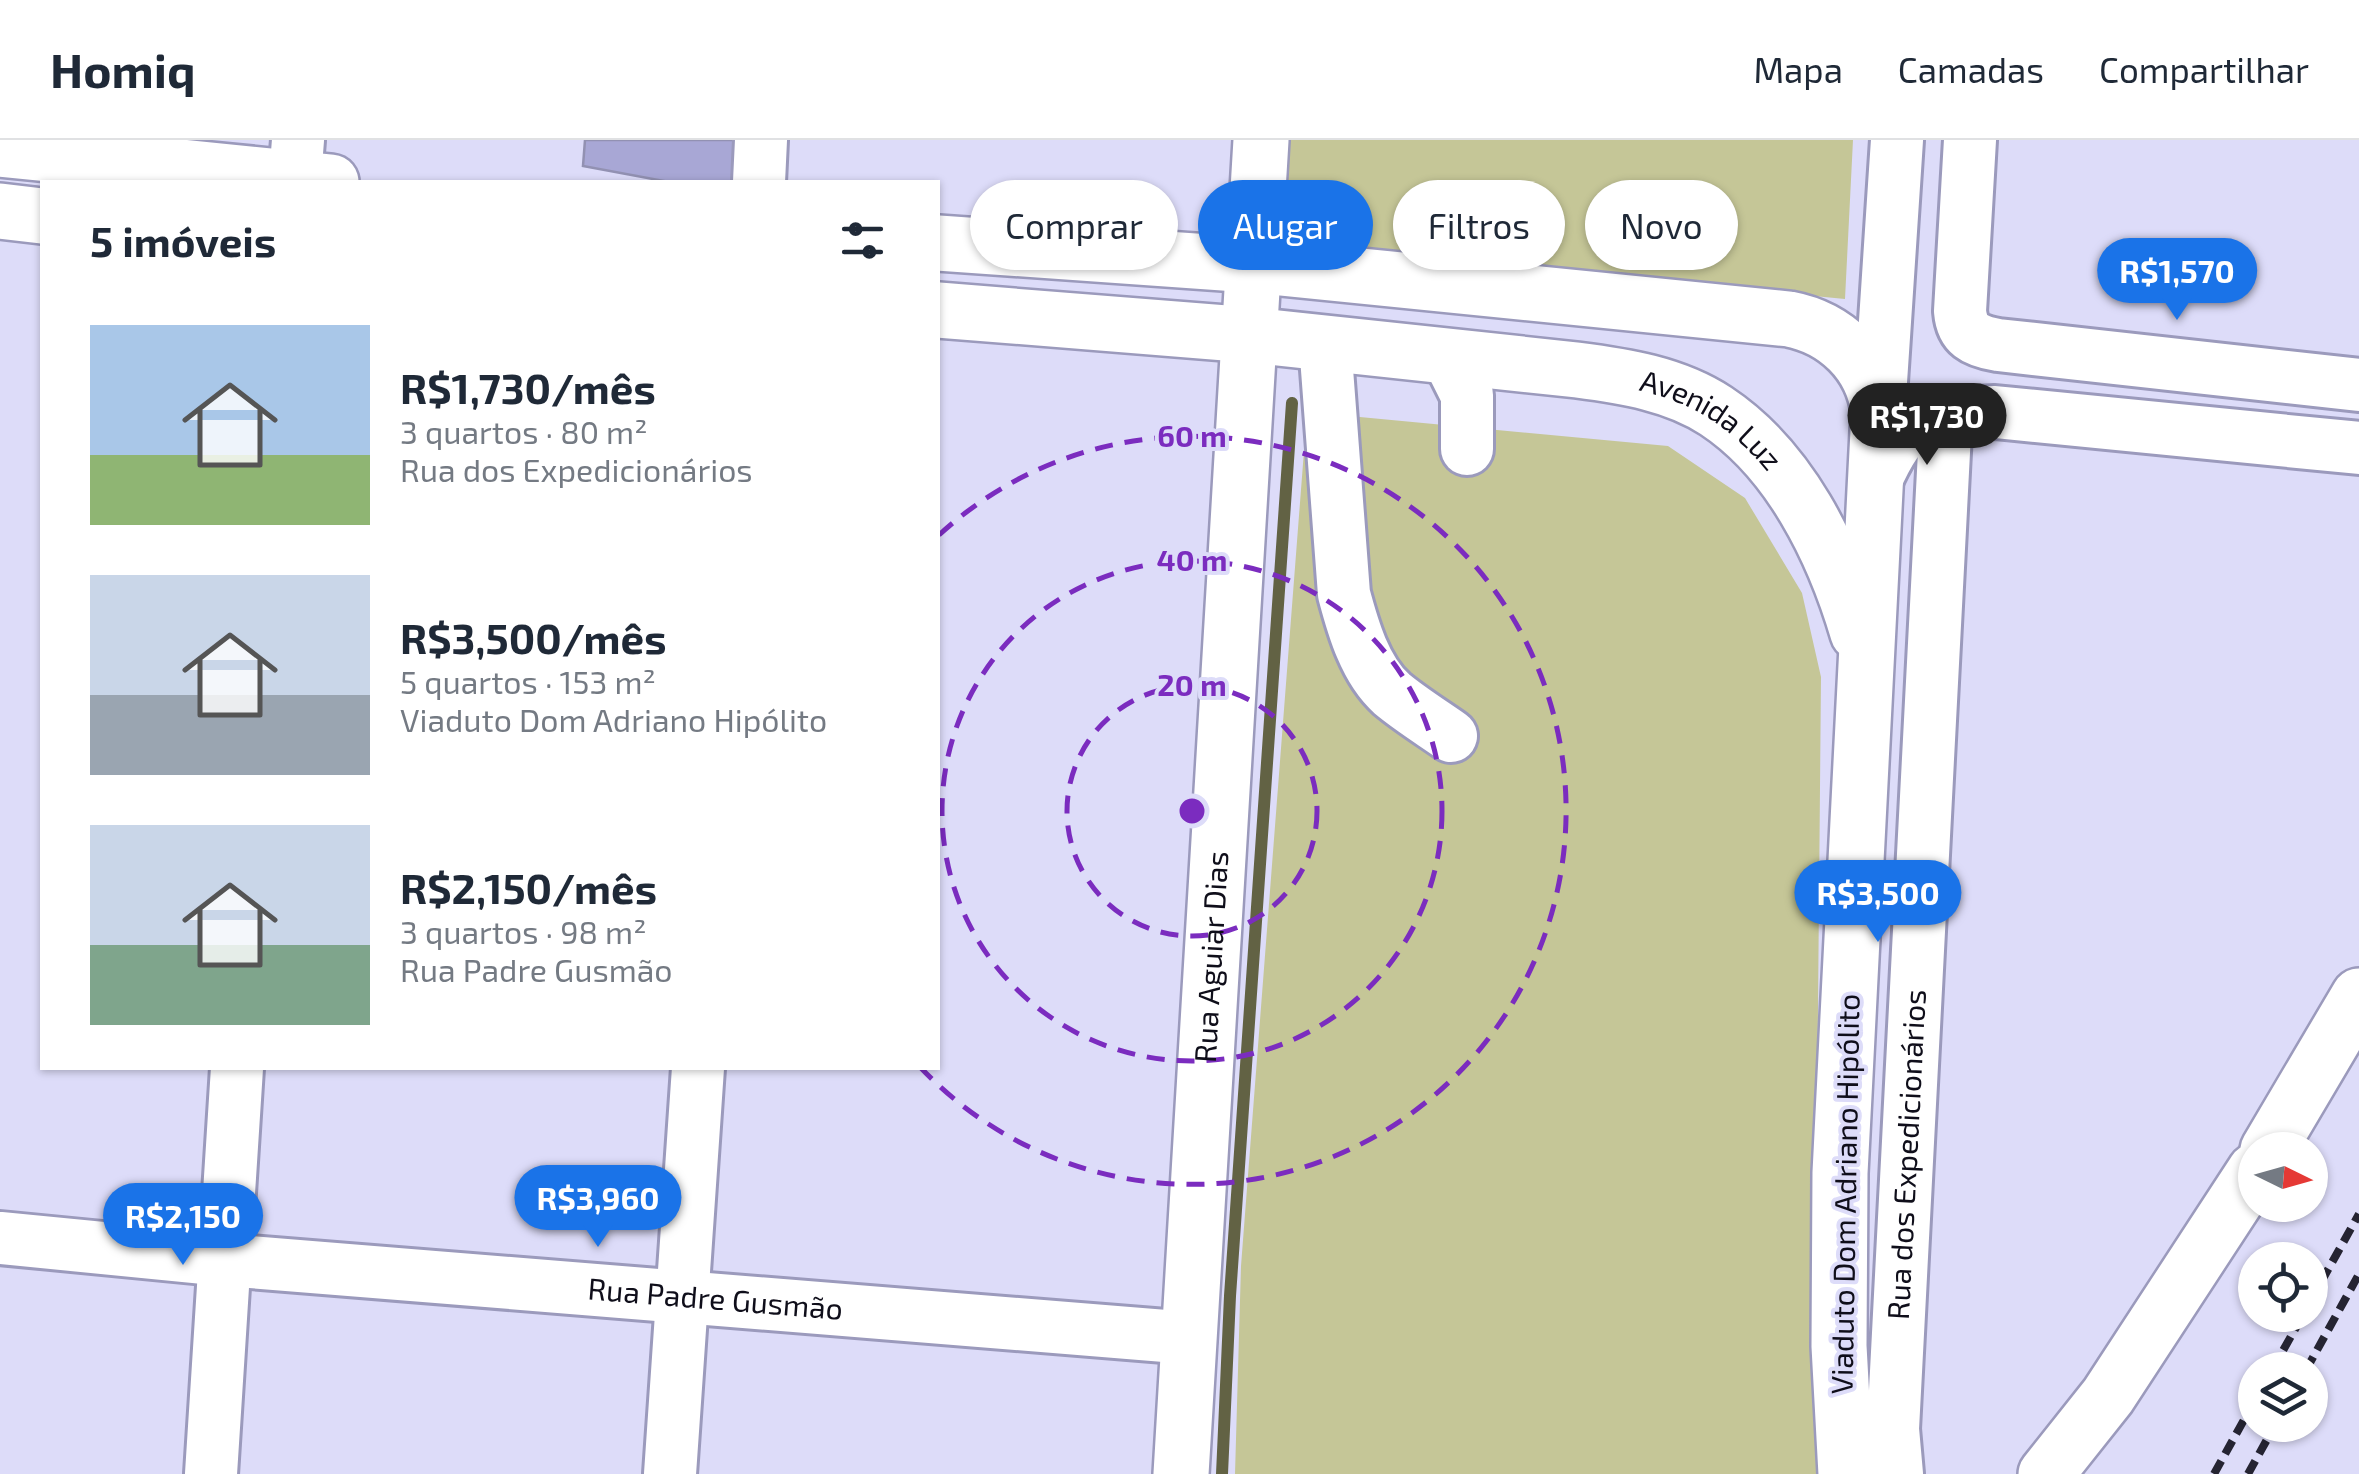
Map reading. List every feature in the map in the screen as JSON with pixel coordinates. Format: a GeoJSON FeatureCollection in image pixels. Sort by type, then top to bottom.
{"type":"FeatureCollection","features":[{"type":"Feature","properties":{"kind":"main road","name":"Rua Aguiar Dias"},"geometry":{"type":"LineString","coordinates":[[1259,180],[1262,140]]}},
{"type":"Feature","properties":{"kind":"main road"},"geometry":{"type":"LineString","coordinates":[[0,149],[308,167]]}},
{"type":"Feature","properties":{"kind":"main road"},"geometry":{"type":"LineString","coordinates":[[0,212],[40,216]]}},
{"type":"Feature","properties":{"kind":"main road"},"geometry":{"type":"LineString","coordinates":[[940,243],[1198,262]]}},
{"type":"Feature","properties":{"kind":"main road","name":"Rua Aguiar Dias"},"geometry":{"type":"LineString","coordinates":[[1181,1474],[1252,270]]}},
{"type":"Feature","properties":{"kind":"main road"},"geometry":{"type":"LineString","coordinates":[[1291,270],[1804,322],[1829,332],[1858,360],[1874,386],[1879,412],[1868,675]]}},
{"type":"Feature","properties":{"kind":"main road","name":"Avenida Luz"},"geometry":{"type":"LineString","coordinates":[[940,310],[1448,356],[1614,375],[1676,392],[1716,411],[1754,443],[1787,483],[1814,525],[1848,601],[1868,675]]}},
{"type":"Feature","properties":{"kind":"main road","name":"Viaduto Dom Adriano Hipólito"},"geometry":{"type":"LineString","coordinates":[[1846,1474],[1838,1346],[1840,1193],[1868,675]]}},
{"type":"Feature","properties":{"kind":"main road"},"geometry":{"type":"LineString","coordinates":[[2279,1132],[2359,996]]}},
{"type":"Feature","properties":{"kind":"main road"},"geometry":{"type":"LineString","coordinates":[[2046,1474],[2108,1396],[2238,1197]]}},
{"type":"Feature","properties":{"kind":"street"},"geometry":{"type":"LineString","coordinates":[[758,180],[762,140]]}},
{"type":"Feature","properties":{"kind":"street"},"geometry":{"type":"LineString","coordinates":[[1879,412],[1898,140]]}},
{"type":"Feature","properties":{"kind":"street"},"geometry":{"type":"LineString","coordinates":[[1970,140],[1960,294],[1961,321],[1974,340],[1998,346],[2359,384]]}},
{"type":"Feature","properties":{"kind":"street"},"geometry":{"type":"LineString","coordinates":[[1326,343],[1344,594],[1352,624],[1389,692],[1450,736]]}},
{"type":"Feature","properties":{"kind":"street"},"geometry":{"type":"LineString","coordinates":[[1448,356],[1467,395],[1468,449]]}},
{"type":"Feature","properties":{"kind":"street"},"geometry":{"type":"LineString","coordinates":[[1875,482],[1897,438],[1910,425],[1946,414],[1995,412],[2359,448]]}},
{"type":"Feature","properties":{"kind":"street","name":"Rua dos Expedicionários"},"geometry":{"type":"LineString","coordinates":[[1896,1474],[1893,1430],[1946,414]]}},
{"type":"Feature","properties":{"kind":"street"},"geometry":{"type":"LineString","coordinates":[[211,1474],[237,1070]]}},
{"type":"Feature","properties":{"kind":"street"},"geometry":{"type":"LineString","coordinates":[[670,1474],[698,1070]]}},
{"type":"Feature","properties":{"kind":"street","name":"Rua Padre Gusmão"},"geometry":{"type":"LineString","coordinates":[[0,1238],[225,1260],[1190,1338]]}},
{"type":"Feature","properties":{"kind":"green space"},"geometry":{"type":"Polygon","coordinates":[[[1287,140],[1853,140],[1845,299],[1542,270],[1565,270],[1565,180],[1393,180],[1393,256],[1373,254],[1373,180],[1284,180],[1287,140]]]}},
{"type":"Feature","properties":{"kind":"green space"},"geometry":{"type":"Polygon","coordinates":[[[1307,412],[1668,446],[1745,498],[1802,593],[1821,677],[1815,1340],[1822,1474],[1235,1474],[1241,1266],[1307,412]]]}},
{"type":"Feature","properties":{"kind":"building"},"geometry":{"type":"Polygon","coordinates":[[[585,140],[751,140],[748,180],[658,180],[583,166],[585,140]]]}},
{"type":"Feature","properties":{"kind":"waterway"},"geometry":{"type":"LineString","coordinates":[[1222,1474],[1230,1296],[1292,403]]}},
{"type":"Feature","properties":{"kind":"railway"},"geometry":{"type":"LineString","coordinates":[[2328,1270],[2359,1214]]}},
{"type":"Feature","properties":{"kind":"railway"},"geometry":{"type":"LineString","coordinates":[[2316,1352],[2359,1274]]}},
{"type":"Feature","properties":{"kind":"railway"},"geometry":{"type":"LineString","coordinates":[[2282,1352],[2293,1332]]}},
{"type":"Feature","properties":{"kind":"railway"},"geometry":{"type":"LineString","coordinates":[[2214,1474],[2238,1431]]}},
{"type":"Feature","properties":{"kind":"railway"},"geometry":{"type":"LineString","coordinates":[[2248,1474],[2266,1442]]}}]}
